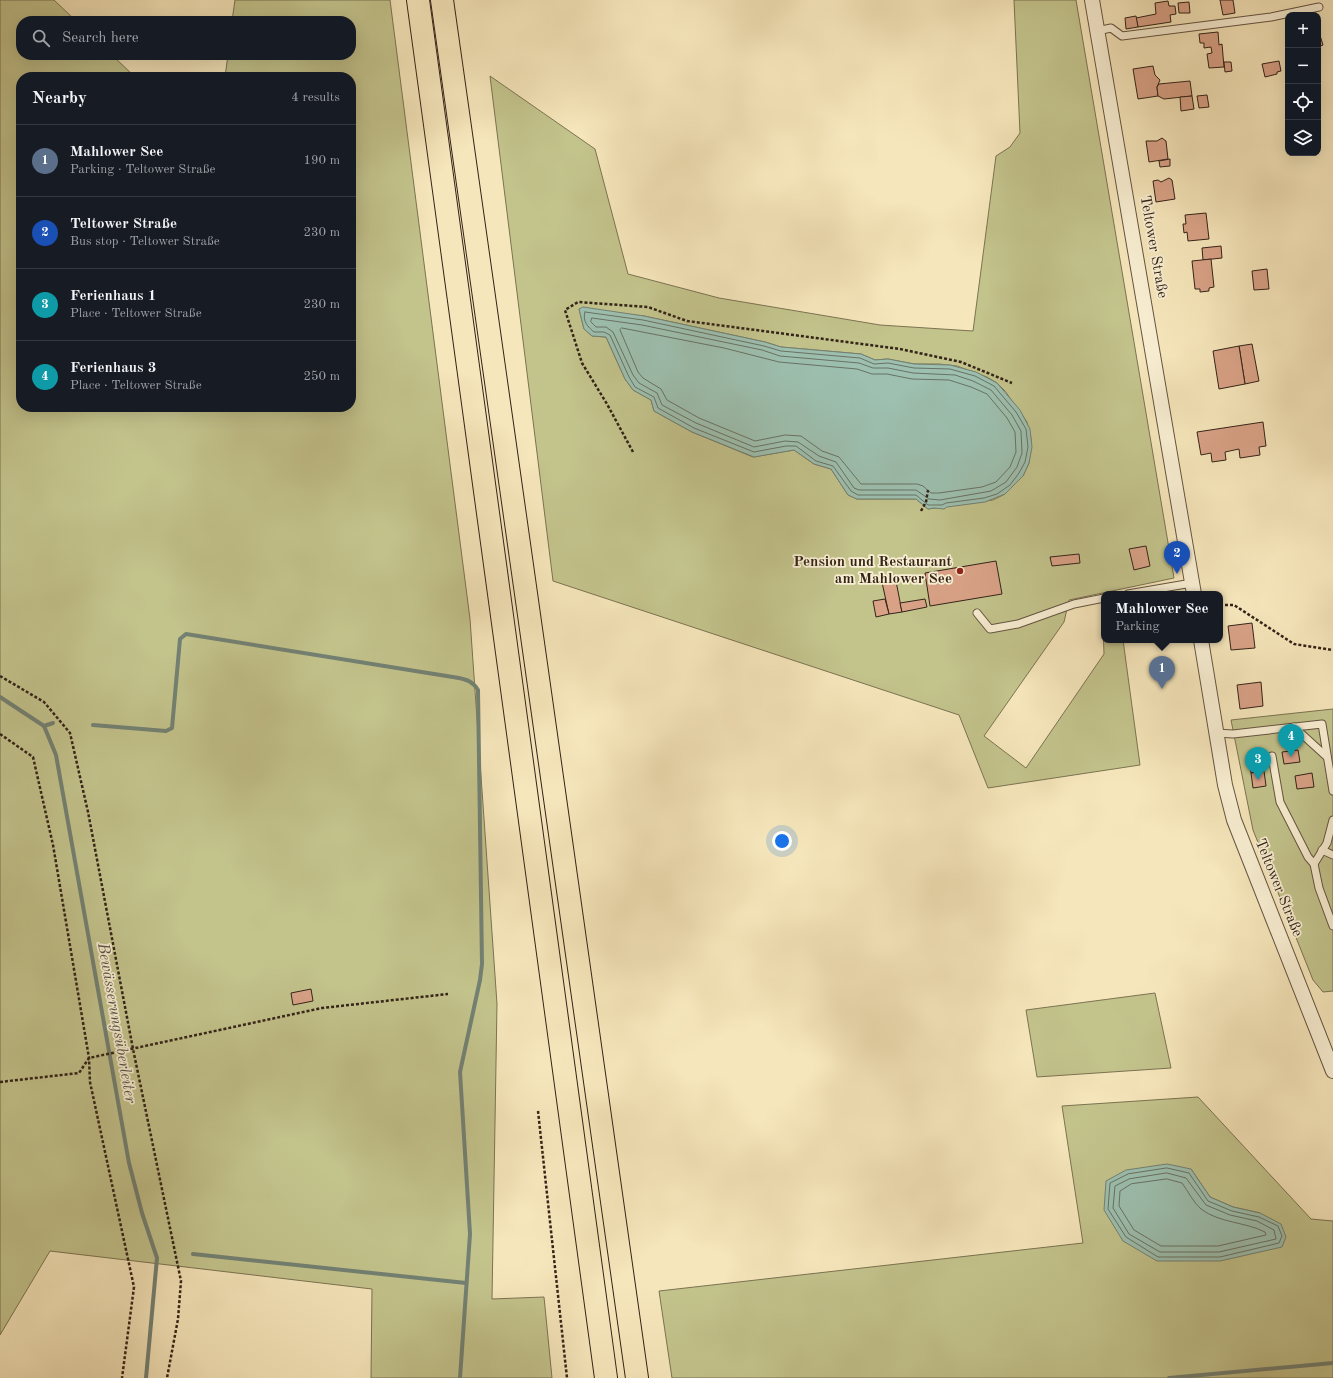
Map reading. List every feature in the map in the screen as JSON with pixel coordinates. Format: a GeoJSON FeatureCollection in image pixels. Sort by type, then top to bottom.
{"type":"FeatureCollection","features":[{"type":"Feature","properties":{"kind":"main road"},"geometry":{"type":"LineString","coordinates":[[418,0],[606,1378]]}},
{"type":"Feature","properties":{"kind":"main road"},"geometry":{"type":"LineString","coordinates":[[442,0],[637,1378]]}},
{"type":"Feature","properties":{"kind":"street","name":"Teltower Straße"},"geometry":{"type":"LineString","coordinates":[[1092,0],[1193,588]]}},
{"type":"Feature","properties":{"kind":"street","name":"Teltower Straße"},"geometry":{"type":"LineString","coordinates":[[1201,643],[1225,785],[1240,837],[1333,1072]]}},
{"type":"Feature","properties":{"kind":"lane"},"geometry":{"type":"LineString","coordinates":[[1097,31],[1111,28],[1122,36],[1271,18],[1319,7]]}},
{"type":"Feature","properties":{"kind":"lane"},"geometry":{"type":"LineString","coordinates":[[1160,591],[1193,588]]}},
{"type":"Feature","properties":{"kind":"lane"},"geometry":{"type":"LineString","coordinates":[[977,613],[990,629],[1018,624],[1074,604],[1101,599]]}},
{"type":"Feature","properties":{"kind":"lane"},"geometry":{"type":"LineString","coordinates":[[1216,734],[1233,734],[1322,724],[1333,791]]}},
{"type":"Feature","properties":{"kind":"lane"},"geometry":{"type":"LineString","coordinates":[[1294,727],[1327,757]]}},
{"type":"Feature","properties":{"kind":"lane"},"geometry":{"type":"LineString","coordinates":[[1272,756],[1280,802],[1308,857],[1314,864],[1318,888],[1330,911],[1333,926]]}},
{"type":"Feature","properties":{"kind":"lane"},"geometry":{"type":"LineString","coordinates":[[1314,864],[1327,843],[1333,820]]}},
{"type":"Feature","properties":{"kind":"lane"},"geometry":{"type":"LineString","coordinates":[[1322,850],[1333,855]]}},
{"type":"Feature","properties":{"kind":"path"},"geometry":{"type":"LineString","coordinates":[[633,452],[607,404],[582,363],[565,310],[578,302],[648,307],[687,321],[900,349],[962,362],[1012,383]]}},
{"type":"Feature","properties":{"kind":"path"},"geometry":{"type":"LineString","coordinates":[[921,511],[926,502],[928,490]]}},
{"type":"Feature","properties":{"kind":"path"},"geometry":{"type":"LineString","coordinates":[[1223,605],[1234,604],[1294,644],[1333,650]]}},
{"type":"Feature","properties":{"kind":"path"},"geometry":{"type":"LineString","coordinates":[[0,676],[44,702],[70,733],[88,812],[133,1049],[181,1281],[178,1319],[167,1378]]}},
{"type":"Feature","properties":{"kind":"path"},"geometry":{"type":"LineString","coordinates":[[0,734],[33,757],[53,845],[90,1058],[90,1082],[134,1287],[122,1378]]}},
{"type":"Feature","properties":{"kind":"path"},"geometry":{"type":"LineString","coordinates":[[0,1082],[79,1073],[90,1058],[322,1008],[448,994]]}},
{"type":"Feature","properties":{"kind":"path"},"geometry":{"type":"LineString","coordinates":[[538,1111],[567,1378]]}},
{"type":"Feature","properties":{"kind":"green space"},"geometry":{"type":"Polygon","coordinates":[[[0,0],[54,0],[71,16],[16,16],[16,60],[117,60],[130,72],[16,72],[16,412],[356,412],[356,72],[226,72],[227,60],[356,60],[356,16],[233,16],[235,0],[390,0],[470,619],[497,1004],[492,1299],[544,1297],[552,1378],[371,1378],[372,1289],[50,1251],[0,1335],[0,0]]]}},
{"type":"Feature","properties":{"kind":"green space"},"geometry":{"type":"Polygon","coordinates":[[[1014,0],[1076,0],[1174,578],[1112,591],[1101,591],[1101,593],[1069,600],[1064,622],[984,736],[1026,768],[1104,654],[1104,643],[1123,643],[1140,765],[988,788],[959,715],[553,581],[490,76],[595,149],[628,274],[719,298],[880,325],[973,331],[996,156],[1010,147],[1020,133],[1014,0]],[[579,309],[584,329],[592,336],[606,337],[625,379],[633,390],[651,400],[654,411],[692,432],[753,457],[794,450],[814,464],[831,469],[848,495],[857,499],[916,499],[928,509],[993,500],[1005,494],[1023,476],[1029,463],[1031,439],[1027,422],[1005,391],[997,383],[987,377],[957,366],[914,364],[888,359],[875,360],[861,354],[781,347],[765,342],[644,316],[579,309]]]}},
{"type":"Feature","properties":{"kind":"green space"},"geometry":{"type":"Polygon","coordinates":[[[1333,709],[1333,991],[1323,992],[1313,980],[1253,830],[1231,720],[1333,709]]]}},
{"type":"Feature","properties":{"kind":"green space"},"geometry":{"type":"Polygon","coordinates":[[[1155,993],[1171,1068],[1037,1077],[1026,1010],[1155,993]]]}},
{"type":"Feature","properties":{"kind":"green space"},"geometry":{"type":"Polygon","coordinates":[[[1198,1097],[1311,1219],[1333,1221],[1333,1378],[672,1378],[659,1291],[1083,1243],[1062,1106],[1198,1097]],[[1191,1169],[1123,1241],[1260,1213],[1233,1207],[1210,1197],[1191,1169]]]}},
{"type":"Feature","properties":{"kind":"water"},"geometry":{"type":"Polygon","coordinates":[[[583,307],[644,316],[765,342],[781,347],[861,354],[875,360],[888,359],[914,364],[950,365],[976,372],[997,383],[1020,410],[1030,429],[1032,447],[1029,463],[1023,476],[1005,494],[985,502],[947,507],[944,509],[928,509],[916,499],[857,499],[848,495],[831,469],[814,464],[794,450],[754,457],[692,432],[654,411],[651,400],[633,390],[625,379],[606,337],[592,336],[584,329],[579,309],[583,307]]]}},
{"type":"Feature","properties":{"kind":"water"},"geometry":{"type":"Polygon","coordinates":[[[1167,1164],[1191,1169],[1210,1197],[1233,1207],[1260,1213],[1281,1224],[1286,1237],[1282,1247],[1220,1261],[1157,1261],[1123,1241],[1104,1210],[1106,1181],[1126,1170],[1167,1164]]]}},
{"type":"Feature","properties":{"kind":"building"},"geometry":{"type":"Polygon","coordinates":[[[1220,0],[1233,0],[1235,13],[1223,15],[1220,0]]]}},
{"type":"Feature","properties":{"kind":"building"},"geometry":{"type":"Polygon","coordinates":[[[1168,1],[1169,6],[1175,6],[1176,14],[1170,15],[1171,22],[1138,27],[1136,18],[1156,14],[1155,3],[1168,1]]]}},
{"type":"Feature","properties":{"kind":"building"},"geometry":{"type":"Polygon","coordinates":[[[1189,2],[1190,13],[1179,13],[1178,3],[1189,2]]]}},
{"type":"Feature","properties":{"kind":"building"},"geometry":{"type":"Polygon","coordinates":[[[1136,16],[1138,27],[1126,29],[1125,18],[1136,16]]]}},
{"type":"Feature","properties":{"kind":"building"},"geometry":{"type":"Polygon","coordinates":[[[1218,32],[1219,45],[1222,44],[1224,67],[1209,68],[1207,54],[1212,53],[1211,47],[1204,48],[1204,43],[1200,43],[1199,34],[1218,32]]]}},
{"type":"Feature","properties":{"kind":"building"},"geometry":{"type":"Polygon","coordinates":[[[1279,61],[1281,71],[1277,72],[1277,74],[1265,77],[1262,64],[1279,61]]]}},
{"type":"Feature","properties":{"kind":"building"},"geometry":{"type":"Polygon","coordinates":[[[1224,62],[1231,62],[1232,71],[1225,72],[1224,62]]]}},
{"type":"Feature","properties":{"kind":"building"},"geometry":{"type":"Polygon","coordinates":[[[1153,66],[1155,75],[1160,80],[1157,87],[1158,96],[1138,99],[1133,69],[1153,66]]]}},
{"type":"Feature","properties":{"kind":"building"},"geometry":{"type":"Polygon","coordinates":[[[1190,81],[1192,96],[1164,99],[1158,96],[1157,87],[1159,84],[1190,81]]]}},
{"type":"Feature","properties":{"kind":"building"},"geometry":{"type":"Polygon","coordinates":[[[1207,95],[1209,107],[1199,108],[1197,96],[1207,95]]]}},
{"type":"Feature","properties":{"kind":"building"},"geometry":{"type":"Polygon","coordinates":[[[1192,96],[1194,109],[1181,111],[1180,97],[1192,96]]]}},
{"type":"Feature","properties":{"kind":"building"},"geometry":{"type":"Polygon","coordinates":[[[1162,138],[1166,141],[1168,159],[1149,162],[1146,141],[1157,141],[1162,138]]]}},
{"type":"Feature","properties":{"kind":"building"},"geometry":{"type":"Polygon","coordinates":[[[1170,159],[1170,166],[1160,167],[1159,161],[1170,159]]]}},
{"type":"Feature","properties":{"kind":"building"},"geometry":{"type":"Polygon","coordinates":[[[1169,178],[1172,180],[1175,199],[1156,202],[1153,181],[1158,180],[1161,182],[1169,178]]]}},
{"type":"Feature","properties":{"kind":"building"},"geometry":{"type":"Polygon","coordinates":[[[1206,213],[1209,239],[1188,241],[1187,232],[1184,233],[1183,224],[1186,224],[1185,215],[1206,213]]]}},
{"type":"Feature","properties":{"kind":"building"},"geometry":{"type":"Polygon","coordinates":[[[1221,246],[1222,258],[1203,260],[1202,248],[1221,246]]]}},
{"type":"Feature","properties":{"kind":"building"},"geometry":{"type":"Polygon","coordinates":[[[1211,259],[1214,287],[1209,288],[1209,291],[1200,292],[1200,289],[1195,289],[1192,261],[1211,259]]]}},
{"type":"Feature","properties":{"kind":"building"},"geometry":{"type":"Polygon","coordinates":[[[1267,269],[1269,289],[1254,290],[1252,271],[1267,269]]]}},
{"type":"Feature","properties":{"kind":"building"},"geometry":{"type":"Polygon","coordinates":[[[1252,344],[1259,381],[1245,384],[1239,346],[1252,344]]]}},
{"type":"Feature","properties":{"kind":"building"},"geometry":{"type":"Polygon","coordinates":[[[1239,346],[1245,384],[1219,389],[1213,351],[1239,346]]]}},
{"type":"Feature","properties":{"kind":"building"},"geometry":{"type":"Polygon","coordinates":[[[1263,422],[1266,446],[1259,447],[1260,455],[1240,458],[1239,449],[1225,452],[1226,460],[1212,462],[1211,453],[1201,455],[1197,432],[1263,422]]]}},
{"type":"Feature","properties":{"kind":"building"},"geometry":{"type":"Polygon","coordinates":[[[1146,546],[1150,566],[1134,570],[1129,549],[1146,546]]]}},
{"type":"Feature","properties":{"kind":"building"},"geometry":{"type":"Polygon","coordinates":[[[1079,554],[1080,563],[1052,566],[1050,557],[1079,554]]]}},
{"type":"Feature","properties":{"kind":"building"},"geometry":{"type":"Polygon","coordinates":[[[996,561],[1002,594],[930,606],[925,573],[996,561]]]}},
{"type":"Feature","properties":{"kind":"building"},"geometry":{"type":"Polygon","coordinates":[[[895,576],[902,612],[889,614],[881,578],[895,576]]]}},
{"type":"Feature","properties":{"kind":"building"},"geometry":{"type":"Polygon","coordinates":[[[885,599],[889,614],[876,617],[873,601],[885,599]]]}},
{"type":"Feature","properties":{"kind":"building"},"geometry":{"type":"Polygon","coordinates":[[[925,599],[927,607],[902,612],[900,603],[925,599]]]}},
{"type":"Feature","properties":{"kind":"building"},"geometry":{"type":"Polygon","coordinates":[[[1252,623],[1255,648],[1231,650],[1228,626],[1252,623]]]}},
{"type":"Feature","properties":{"kind":"building"},"geometry":{"type":"Polygon","coordinates":[[[1261,682],[1263,706],[1240,709],[1237,685],[1261,682]]]}},
{"type":"Feature","properties":{"kind":"building"},"geometry":{"type":"Polygon","coordinates":[[[1298,750],[1300,762],[1284,764],[1282,752],[1298,750]]]}},
{"type":"Feature","properties":{"kind":"building"},"geometry":{"type":"Polygon","coordinates":[[[1262,756],[1264,771],[1251,773],[1248,758],[1262,756]]]}},
{"type":"Feature","properties":{"kind":"building"},"geometry":{"type":"Polygon","coordinates":[[[1264,771],[1266,786],[1253,788],[1251,773],[1264,771]]]}},
{"type":"Feature","properties":{"kind":"building"},"geometry":{"type":"Polygon","coordinates":[[[1312,773],[1314,787],[1297,789],[1295,776],[1312,773]]]}},
{"type":"Feature","properties":{"kind":"building"},"geometry":{"type":"Polygon","coordinates":[[[311,989],[313,1001],[293,1005],[291,993],[311,989]]]}},
{"type":"Feature","properties":{"kind":"waterway"},"geometry":{"type":"LineString","coordinates":[[93,725],[166,731],[172,728],[180,639],[186,634],[459,678],[470,682],[478,690],[482,964],[480,980],[460,1072],[470,1234],[460,1378]]}},
{"type":"Feature","properties":{"kind":"waterway","name":"Bewässerungsüberleiter"},"geometry":{"type":"LineString","coordinates":[[0,697],[44,726],[56,755],[129,1163],[142,1213],[157,1258],[146,1378]]}},
{"type":"Feature","properties":{"kind":"waterway"},"geometry":{"type":"LineString","coordinates":[[44,726],[53,723]]}},
{"type":"Feature","properties":{"kind":"waterway"},"geometry":{"type":"LineString","coordinates":[[193,1254],[466,1283]]}},
{"type":"Feature","properties":{"kind":"waterway"},"geometry":{"type":"LineString","coordinates":[[1169,1378],[1333,1363]]}},
{"type":"Feature","properties":{"kind":"place","name":"Pension und Restaurant am Mahlower See"},"geometry":{"type":"Point","coordinates":[960,571]}},
{"type":"Feature","properties":{"kind":"place","name":"Teltower Straße"},"geometry":{"type":"Point","coordinates":[1177,574]}},
{"type":"Feature","properties":{"kind":"place","name":"Mahlower See"},"geometry":{"type":"Point","coordinates":[1162,689]}},
{"type":"Feature","properties":{"kind":"place","name":"Ferienhaus 3"},"geometry":{"type":"Point","coordinates":[1291,757]}},
{"type":"Feature","properties":{"kind":"place","name":"Ferienhaus 1"},"geometry":{"type":"Point","coordinates":[1258,780]}}]}
